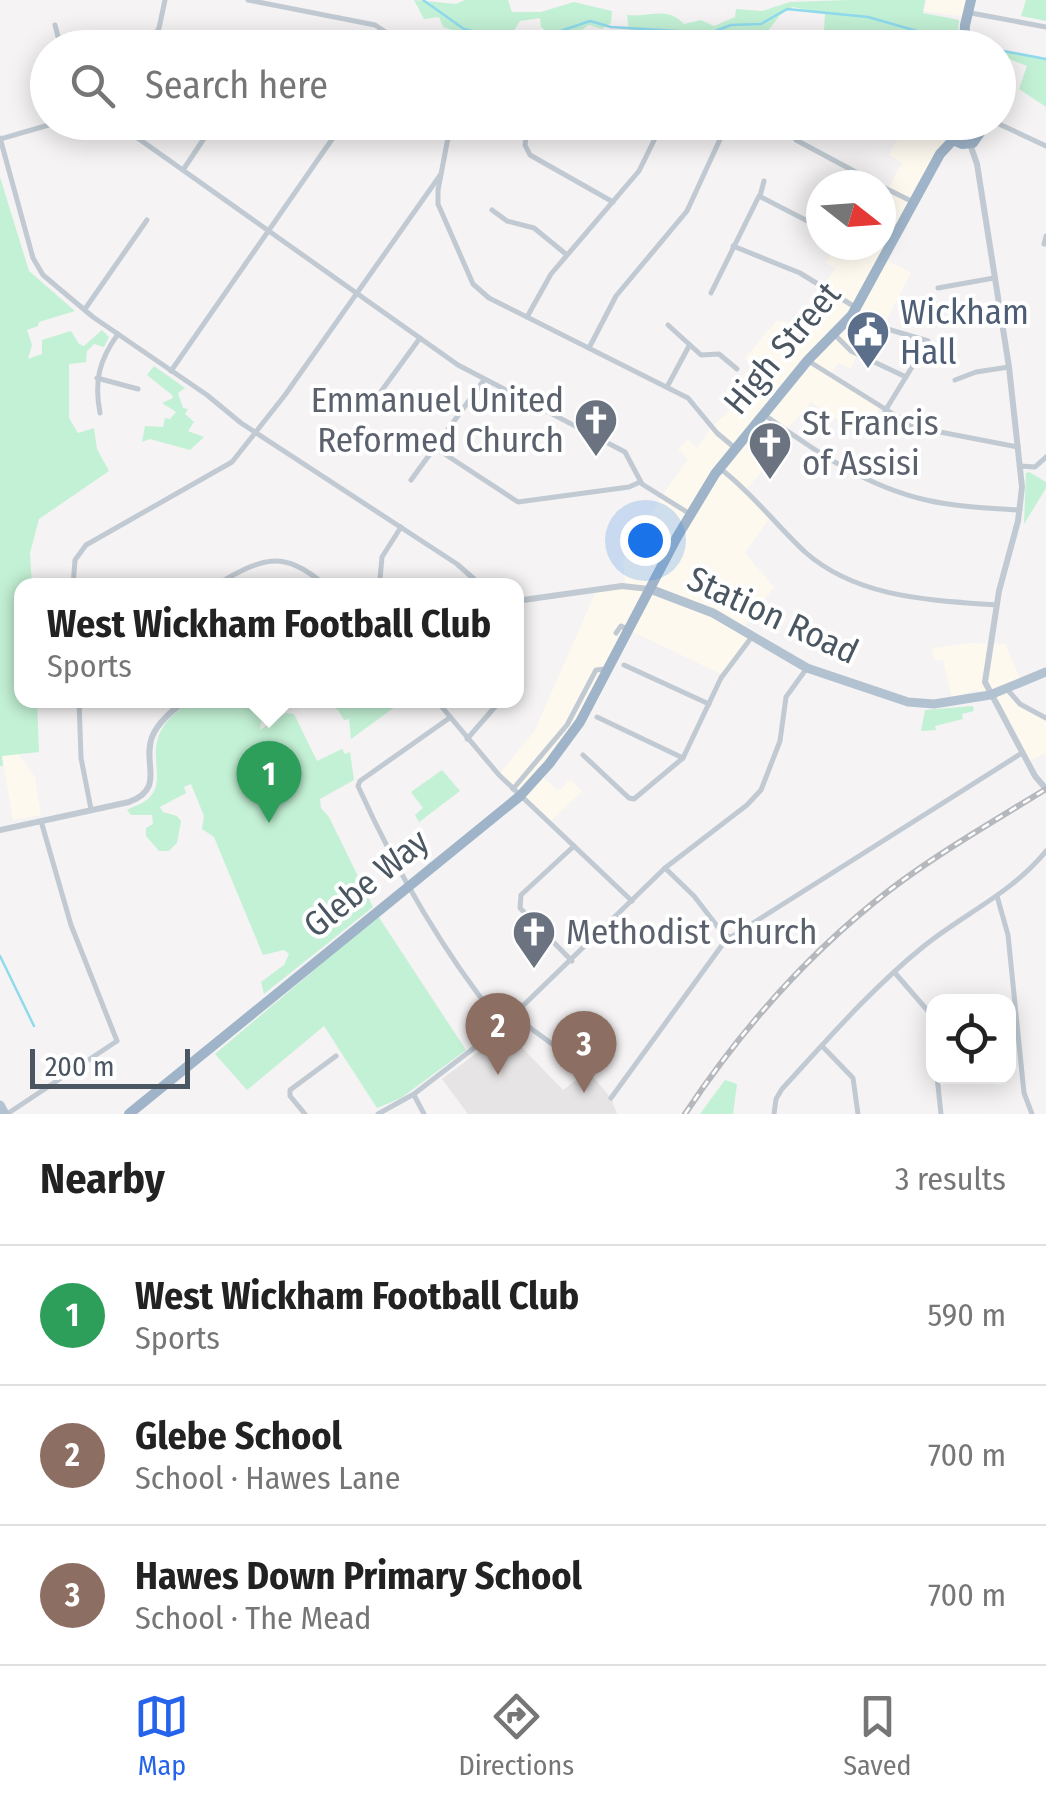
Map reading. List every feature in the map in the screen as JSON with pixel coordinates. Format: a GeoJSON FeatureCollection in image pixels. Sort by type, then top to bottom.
{"type":"FeatureCollection","features":[{"type":"Feature","properties":{"kind":"highway"},"geometry":{"type":"LineString","coordinates":[[953,140],[970,144],[975,140]]}},
{"type":"Feature","properties":{"kind":"highway","name":"High Street"},"geometry":{"type":"LineString","coordinates":[[650,590],[719,468],[808,360],[853,313],[942,151],[953,140]]}},
{"type":"Feature","properties":{"kind":"highway","name":"Glebe Way"},"geometry":{"type":"LineString","coordinates":[[129,1114],[406,886],[554,758],[608,670],[650,590]]}},
{"type":"Feature","properties":{"kind":"main road","name":"Station Road"},"geometry":{"type":"LineString","coordinates":[[650,590],[710,611],[807,668],[915,703],[990,696],[1046,672]]}},
{"type":"Feature","properties":{"kind":"main road"},"geometry":{"type":"LineString","coordinates":[[0,1106],[6,1114]]}},
{"type":"Feature","properties":{"kind":"street"},"geometry":{"type":"LineString","coordinates":[[158,30],[166,0]]}},
{"type":"Feature","properties":{"kind":"street"},"geometry":{"type":"LineString","coordinates":[[248,0],[372,24],[380,30]]}},
{"type":"Feature","properties":{"kind":"street"},"geometry":{"type":"LineString","coordinates":[[970,6],[1046,27]]}},
{"type":"Feature","properties":{"kind":"street"},"geometry":{"type":"LineString","coordinates":[[55,25],[56,30]]}},
{"type":"Feature","properties":{"kind":"street"},"geometry":{"type":"LineString","coordinates":[[30,130],[0,138],[35,265],[42,275],[256,433],[474,578]]}},
{"type":"Feature","properties":{"kind":"street"},"geometry":{"type":"LineString","coordinates":[[1016,132],[1046,146]]}},
{"type":"Feature","properties":{"kind":"street"},"geometry":{"type":"LineString","coordinates":[[140,140],[484,380],[623,450],[640,482],[690,514]]}},
{"type":"Feature","properties":{"kind":"street"},"geometry":{"type":"LineString","coordinates":[[183,170],[204,140]]}},
{"type":"Feature","properties":{"kind":"street"},"geometry":{"type":"LineString","coordinates":[[171,372],[331,140]]}},
{"type":"Feature","properties":{"kind":"street"},"geometry":{"type":"LineString","coordinates":[[448,140],[438,202],[470,278],[484,296],[667,387],[695,404],[717,433],[735,448]]}},
{"type":"Feature","properties":{"kind":"street"},"geometry":{"type":"LineString","coordinates":[[526,140],[530,156],[613,202]]}},
{"type":"Feature","properties":{"kind":"street"},"geometry":{"type":"LineString","coordinates":[[527,317],[544,284],[642,165],[654,140]]}},
{"type":"Feature","properties":{"kind":"street"},"geometry":{"type":"LineString","coordinates":[[589,348],[616,296],[687,210],[720,140]]}},
{"type":"Feature","properties":{"kind":"street"},"geometry":{"type":"LineString","coordinates":[[796,140],[851,170]]}},
{"type":"Feature","properties":{"kind":"street"},"geometry":{"type":"LineString","coordinates":[[970,144],[977,164],[996,278],[1020,466],[1020,510],[996,605],[985,676],[990,696],[1043,787]]}},
{"type":"Feature","properties":{"kind":"street"},"geometry":{"type":"LineString","coordinates":[[74,578],[74,564],[84,548],[224,469],[256,433],[441,174]]}},
{"type":"Feature","properties":{"kind":"street"},"geometry":{"type":"LineString","coordinates":[[711,293],[764,181]]}},
{"type":"Feature","properties":{"kind":"street"},"geometry":{"type":"LineString","coordinates":[[896,194],[914,203]]}},
{"type":"Feature","properties":{"kind":"street"},"geometry":{"type":"LineString","coordinates":[[760,196],[806,220]]}},
{"type":"Feature","properties":{"kind":"street"},"geometry":{"type":"LineString","coordinates":[[422,197],[438,202]]}},
{"type":"Feature","properties":{"kind":"street"},"geometry":{"type":"LineString","coordinates":[[492,210],[507,221],[534,228],[566,254]]}},
{"type":"Feature","properties":{"kind":"street"},"geometry":{"type":"LineString","coordinates":[[85,309],[147,220]]}},
{"type":"Feature","properties":{"kind":"street"},"geometry":{"type":"LineString","coordinates":[[733,246],[827,289],[853,313],[928,341],[885,411]]}},
{"type":"Feature","properties":{"kind":"street"},"geometry":{"type":"LineString","coordinates":[[938,288],[996,278]]}},
{"type":"Feature","properties":{"kind":"street"},"geometry":{"type":"LineString","coordinates":[[668,324],[689,346],[704,356],[719,354],[737,370]]}},
{"type":"Feature","properties":{"kind":"street"},"geometry":{"type":"LineString","coordinates":[[100,412],[97,378],[102,357],[118,334]]}},
{"type":"Feature","properties":{"kind":"street"},"geometry":{"type":"LineString","coordinates":[[834,334],[851,351],[906,377]]}},
{"type":"Feature","properties":{"kind":"street"},"geometry":{"type":"LineString","coordinates":[[376,397],[420,338]]}},
{"type":"Feature","properties":{"kind":"street"},"geometry":{"type":"LineString","coordinates":[[667,387],[689,346]]}},
{"type":"Feature","properties":{"kind":"street"},"geometry":{"type":"LineString","coordinates":[[808,360],[917,428],[1018,447]]}},
{"type":"Feature","properties":{"kind":"street"},"geometry":{"type":"LineString","coordinates":[[955,380],[1009,367]]}},
{"type":"Feature","properties":{"kind":"street"},"geometry":{"type":"LineString","coordinates":[[97,378],[138,388]]}},
{"type":"Feature","properties":{"kind":"street"},"geometry":{"type":"LineString","coordinates":[[411,480],[484,380]]}},
{"type":"Feature","properties":{"kind":"street"},"geometry":{"type":"LineString","coordinates":[[124,392],[126,384]]}},
{"type":"Feature","properties":{"kind":"street"},"geometry":{"type":"LineString","coordinates":[[763,414],[842,467],[899,492],[937,502],[1020,510]]}},
{"type":"Feature","properties":{"kind":"street"},"geometry":{"type":"LineString","coordinates":[[434,447],[518,502],[640,482]]}},
{"type":"Feature","properties":{"kind":"street"},"geometry":{"type":"LineString","coordinates":[[1020,466],[1035,467],[1046,457]]}},
{"type":"Feature","properties":{"kind":"street"},"geometry":{"type":"LineString","coordinates":[[719,468],[805,552],[843,577],[910,597],[996,605]]}},
{"type":"Feature","properties":{"kind":"street"},"geometry":{"type":"LineString","coordinates":[[380,578],[382,556],[401,527]]}},
{"type":"Feature","properties":{"kind":"street"},"geometry":{"type":"LineString","coordinates":[[228,578],[272,559],[291,563],[314,578]]}},
{"type":"Feature","properties":{"kind":"street"},"geometry":{"type":"LineString","coordinates":[[524,600],[622,586],[650,590]]}},
{"type":"Feature","properties":{"kind":"street"},"geometry":{"type":"LineString","coordinates":[[616,632],[621,626],[629,630]]}},
{"type":"Feature","properties":{"kind":"street"},"geometry":{"type":"LineString","coordinates":[[584,755],[632,799],[683,758],[721,678],[753,635]]}},
{"type":"Feature","properties":{"kind":"street"},"geometry":{"type":"LineString","coordinates":[[624,666],[709,704]]}},
{"type":"Feature","properties":{"kind":"street"},"geometry":{"type":"LineString","coordinates":[[378,1114],[414,1094],[503,1026],[665,868],[764,787],[780,741],[785,699],[807,668]]}},
{"type":"Feature","properties":{"kind":"street"},"geometry":{"type":"LineString","coordinates":[[1008,690],[1020,704],[1046,718]]}},
{"type":"Feature","properties":{"kind":"street"},"geometry":{"type":"LineString","coordinates":[[79,708],[81,758],[91,810]]}},
{"type":"Feature","properties":{"kind":"street"},"geometry":{"type":"LineString","coordinates":[[0,830],[132,802],[144,793],[151,778],[152,737],[176,708]]}},
{"type":"Feature","properties":{"kind":"street"},"geometry":{"type":"LineString","coordinates":[[441,708],[517,792],[632,901]]}},
{"type":"Feature","properties":{"kind":"street"},"geometry":{"type":"LineString","coordinates":[[466,740],[494,708]]}},
{"type":"Feature","properties":{"kind":"street"},"geometry":{"type":"LineString","coordinates":[[597,718],[683,758]]}},
{"type":"Feature","properties":{"kind":"street"},"geometry":{"type":"LineString","coordinates":[[448,719],[358,784],[406,886],[503,1026]]}},
{"type":"Feature","properties":{"kind":"street"},"geometry":{"type":"LineString","coordinates":[[611,1098],[728,937],[1022,753]]}},
{"type":"Feature","properties":{"kind":"street"},"geometry":{"type":"LineString","coordinates":[[6,1114],[116,1041],[71,925],[41,820]]}},
{"type":"Feature","properties":{"kind":"street"},"geometry":{"type":"LineString","coordinates":[[572,961],[518,902],[574,846]]}},
{"type":"Feature","properties":{"kind":"street"},"geometry":{"type":"LineString","coordinates":[[774,1114],[782,1089],[895,973],[924,946],[998,896],[1046,852]]}},
{"type":"Feature","properties":{"kind":"street"},"geometry":{"type":"LineString","coordinates":[[665,868],[728,937]]}},
{"type":"Feature","properties":{"kind":"street"},"geometry":{"type":"LineString","coordinates":[[998,896],[1008,935],[1024,1092],[1032,1114]]}},
{"type":"Feature","properties":{"kind":"street"},"geometry":{"type":"LineString","coordinates":[[895,973],[926,1009]]}},
{"type":"Feature","properties":{"kind":"street"},"geometry":{"type":"LineString","coordinates":[[514,1016],[541,1032],[563,1052]]}},
{"type":"Feature","properties":{"kind":"street"},"geometry":{"type":"LineString","coordinates":[[822,1046],[852,1078],[858,1114]]}},
{"type":"Feature","properties":{"kind":"street"},"geometry":{"type":"LineString","coordinates":[[306,1114],[290,1096],[290,1090],[336,1056]]}},
{"type":"Feature","properties":{"kind":"street"},"geometry":{"type":"LineString","coordinates":[[938,1084],[941,1114]]}},
{"type":"Feature","properties":{"kind":"street"},"geometry":{"type":"LineString","coordinates":[[414,1094],[424,1114]]}},
{"type":"Feature","properties":{"kind":"shaded area"},"geometry":{"type":"Polygon","coordinates":[[[927,0],[969,0],[964,17],[924,11],[927,0]]]}},
{"type":"Feature","properties":{"kind":"shaded area"},"geometry":{"type":"Polygon","coordinates":[[[896,140],[953,140],[896,240],[896,174],[902,163],[889,155],[896,140]]]}},
{"type":"Feature","properties":{"kind":"shaded area"},"geometry":{"type":"Polygon","coordinates":[[[887,260],[911,273],[882,329],[865,325],[849,349],[857,354],[851,369],[839,363],[829,375],[880,408],[862,435],[811,402],[766,453],[772,459],[746,490],[771,516],[745,553],[774,587],[743,629],[753,635],[723,675],[629,630],[598,689],[541,775],[556,789],[570,779],[582,791],[549,823],[499,775],[535,730],[597,589],[625,585],[623,558],[629,556],[661,497],[688,459],[678,449],[688,439],[697,448],[738,402],[729,392],[751,367],[745,358],[777,320],[794,324],[803,314],[811,319],[830,291],[823,287],[835,268],[826,263],[887,260]]]}},
{"type":"Feature","properties":{"kind":"shaded area"},"geometry":{"type":"Polygon","coordinates":[[[1005,644],[1021,680],[1004,691],[1018,706],[1046,721],[1046,752],[1030,761],[1000,702],[990,695],[977,690],[952,697],[943,660],[934,660],[932,648],[1005,644]]]}},
{"type":"Feature","properties":{"kind":"shaded area"},"geometry":{"type":"Polygon","coordinates":[[[18,754],[35,777],[41,815],[13,820],[2,756],[18,754]]]}},
{"type":"Feature","properties":{"kind":"shaded area"},"geometry":{"type":"Polygon","coordinates":[[[506,1031],[563,1090],[588,1071],[611,1098],[617,1114],[468,1114],[442,1079],[506,1031]]]}},
{"type":"Feature","properties":{"kind":"green space"},"geometry":{"type":"Polygon","coordinates":[[[414,0],[456,4],[465,0],[508,0],[512,12],[541,12],[574,2],[612,11],[611,23],[602,29],[589,25],[582,30],[545,30],[540,18],[520,21],[514,30],[452,30],[443,27],[439,17],[424,19],[414,0]]]}},
{"type":"Feature","properties":{"kind":"green space"},"geometry":{"type":"Polygon","coordinates":[[[925,0],[923,13],[959,20],[958,30],[824,30],[825,14],[793,7],[780,15],[769,30],[629,30],[627,15],[664,14],[684,24],[701,20],[714,26],[735,17],[736,9],[762,11],[790,2],[925,0]]]}},
{"type":"Feature","properties":{"kind":"green space"},"geometry":{"type":"Polygon","coordinates":[[[1026,0],[1046,0],[1046,21],[1021,16],[1026,0]]]}},
{"type":"Feature","properties":{"kind":"green space"},"geometry":{"type":"Polygon","coordinates":[[[1016,54],[1046,59],[1046,107],[1019,89],[1027,66],[1016,62],[1016,54]]]}},
{"type":"Feature","properties":{"kind":"green space"},"geometry":{"type":"Polygon","coordinates":[[[0,177],[29,271],[75,311],[39,322],[27,330],[32,345],[28,359],[42,354],[42,340],[71,331],[84,346],[102,330],[109,337],[104,347],[94,344],[87,351],[86,362],[69,364],[69,418],[78,433],[94,428],[97,449],[109,471],[39,519],[30,553],[32,578],[14,578],[14,708],[37,708],[39,752],[2,756],[0,766],[0,177]]]}},
{"type":"Feature","properties":{"kind":"green space"},"geometry":{"type":"Polygon","coordinates":[[[154,366],[185,388],[178,393],[183,408],[188,409],[185,414],[194,422],[188,431],[204,437],[190,450],[150,439],[142,442],[145,426],[163,427],[165,418],[170,419],[176,412],[162,403],[172,395],[147,375],[154,366]]]}},
{"type":"Feature","properties":{"kind":"green space"},"geometry":{"type":"Polygon","coordinates":[[[1026,473],[1046,482],[1046,488],[1024,524],[1026,473]]]}},
{"type":"Feature","properties":{"kind":"green space"},"geometry":{"type":"Polygon","coordinates":[[[973,706],[974,711],[962,714],[963,719],[935,726],[936,730],[921,731],[925,710],[973,706]]]}},
{"type":"Feature","properties":{"kind":"green space"},"geometry":{"type":"Polygon","coordinates":[[[182,708],[268,708],[258,715],[277,708],[280,713],[261,721],[260,730],[286,713],[294,714],[317,761],[342,749],[345,754],[350,752],[354,780],[320,799],[321,808],[373,907],[264,994],[261,982],[284,965],[289,954],[284,950],[263,955],[214,837],[202,829],[204,816],[191,784],[184,787],[186,793],[160,807],[181,821],[177,843],[169,851],[159,851],[146,836],[146,828],[153,824],[152,815],[131,815],[127,810],[147,800],[155,788],[157,742],[173,715],[182,708]]]}},
{"type":"Feature","properties":{"kind":"green space"},"geometry":{"type":"Polygon","coordinates":[[[335,708],[393,708],[351,739],[349,719],[344,720],[335,708]]]}},
{"type":"Feature","properties":{"kind":"green space"},"geometry":{"type":"Polygon","coordinates":[[[442,770],[460,791],[419,822],[415,815],[423,808],[411,792],[442,770]]]}},
{"type":"Feature","properties":{"kind":"green space"},"geometry":{"type":"Polygon","coordinates":[[[378,916],[466,1050],[401,1098],[377,1108],[324,1026],[247,1090],[215,1054],[378,916]]]}},
{"type":"Feature","properties":{"kind":"green space"},"geometry":{"type":"Polygon","coordinates":[[[725,1080],[737,1084],[733,1114],[700,1114],[725,1080]]]}},
{"type":"Feature","properties":{"kind":"waterway"},"geometry":{"type":"LineString","coordinates":[[423,0],[468,30]]}},
{"type":"Feature","properties":{"kind":"waterway"},"geometry":{"type":"LineString","coordinates":[[718,30],[731,25],[761,24],[787,9],[868,17],[914,30]]}},
{"type":"Feature","properties":{"kind":"waterway"},"geometry":{"type":"LineString","coordinates":[[564,30],[590,21],[611,27],[660,30]]}},
{"type":"Feature","properties":{"kind":"waterway"},"geometry":{"type":"LineString","coordinates":[[1016,53],[1046,59]]}},
{"type":"Feature","properties":{"kind":"waterway"},"geometry":{"type":"LineString","coordinates":[[0,956],[34,1026]]}},
{"type":"Feature","properties":{"kind":"railway"},"geometry":{"type":"LineString","coordinates":[[685,1114],[754,1022],[832,939],[910,875],[1046,789]]}},
{"type":"Feature","properties":{"kind":"place","name":"Wickham Hall"},"geometry":{"type":"Point","coordinates":[868,370]}},
{"type":"Feature","properties":{"kind":"place","name":"Emmanuel United Reformed Church"},"geometry":{"type":"Point","coordinates":[596,458]}},
{"type":"Feature","properties":{"kind":"place","name":"St Francis of Assisi"},"geometry":{"type":"Point","coordinates":[770,481]}},
{"type":"Feature","properties":{"kind":"place","name":"West Wickham Football Club"},"geometry":{"type":"Point","coordinates":[269,823]}},
{"type":"Feature","properties":{"kind":"place","name":"Methodist Church"},"geometry":{"type":"Point","coordinates":[534,970]}},
{"type":"Feature","properties":{"kind":"place","name":"Glebe School"},"geometry":{"type":"Point","coordinates":[498,1075]}},
{"type":"Feature","properties":{"kind":"place","name":"Hawes Down Primary School"},"geometry":{"type":"Point","coordinates":[584,1093]}}]}
